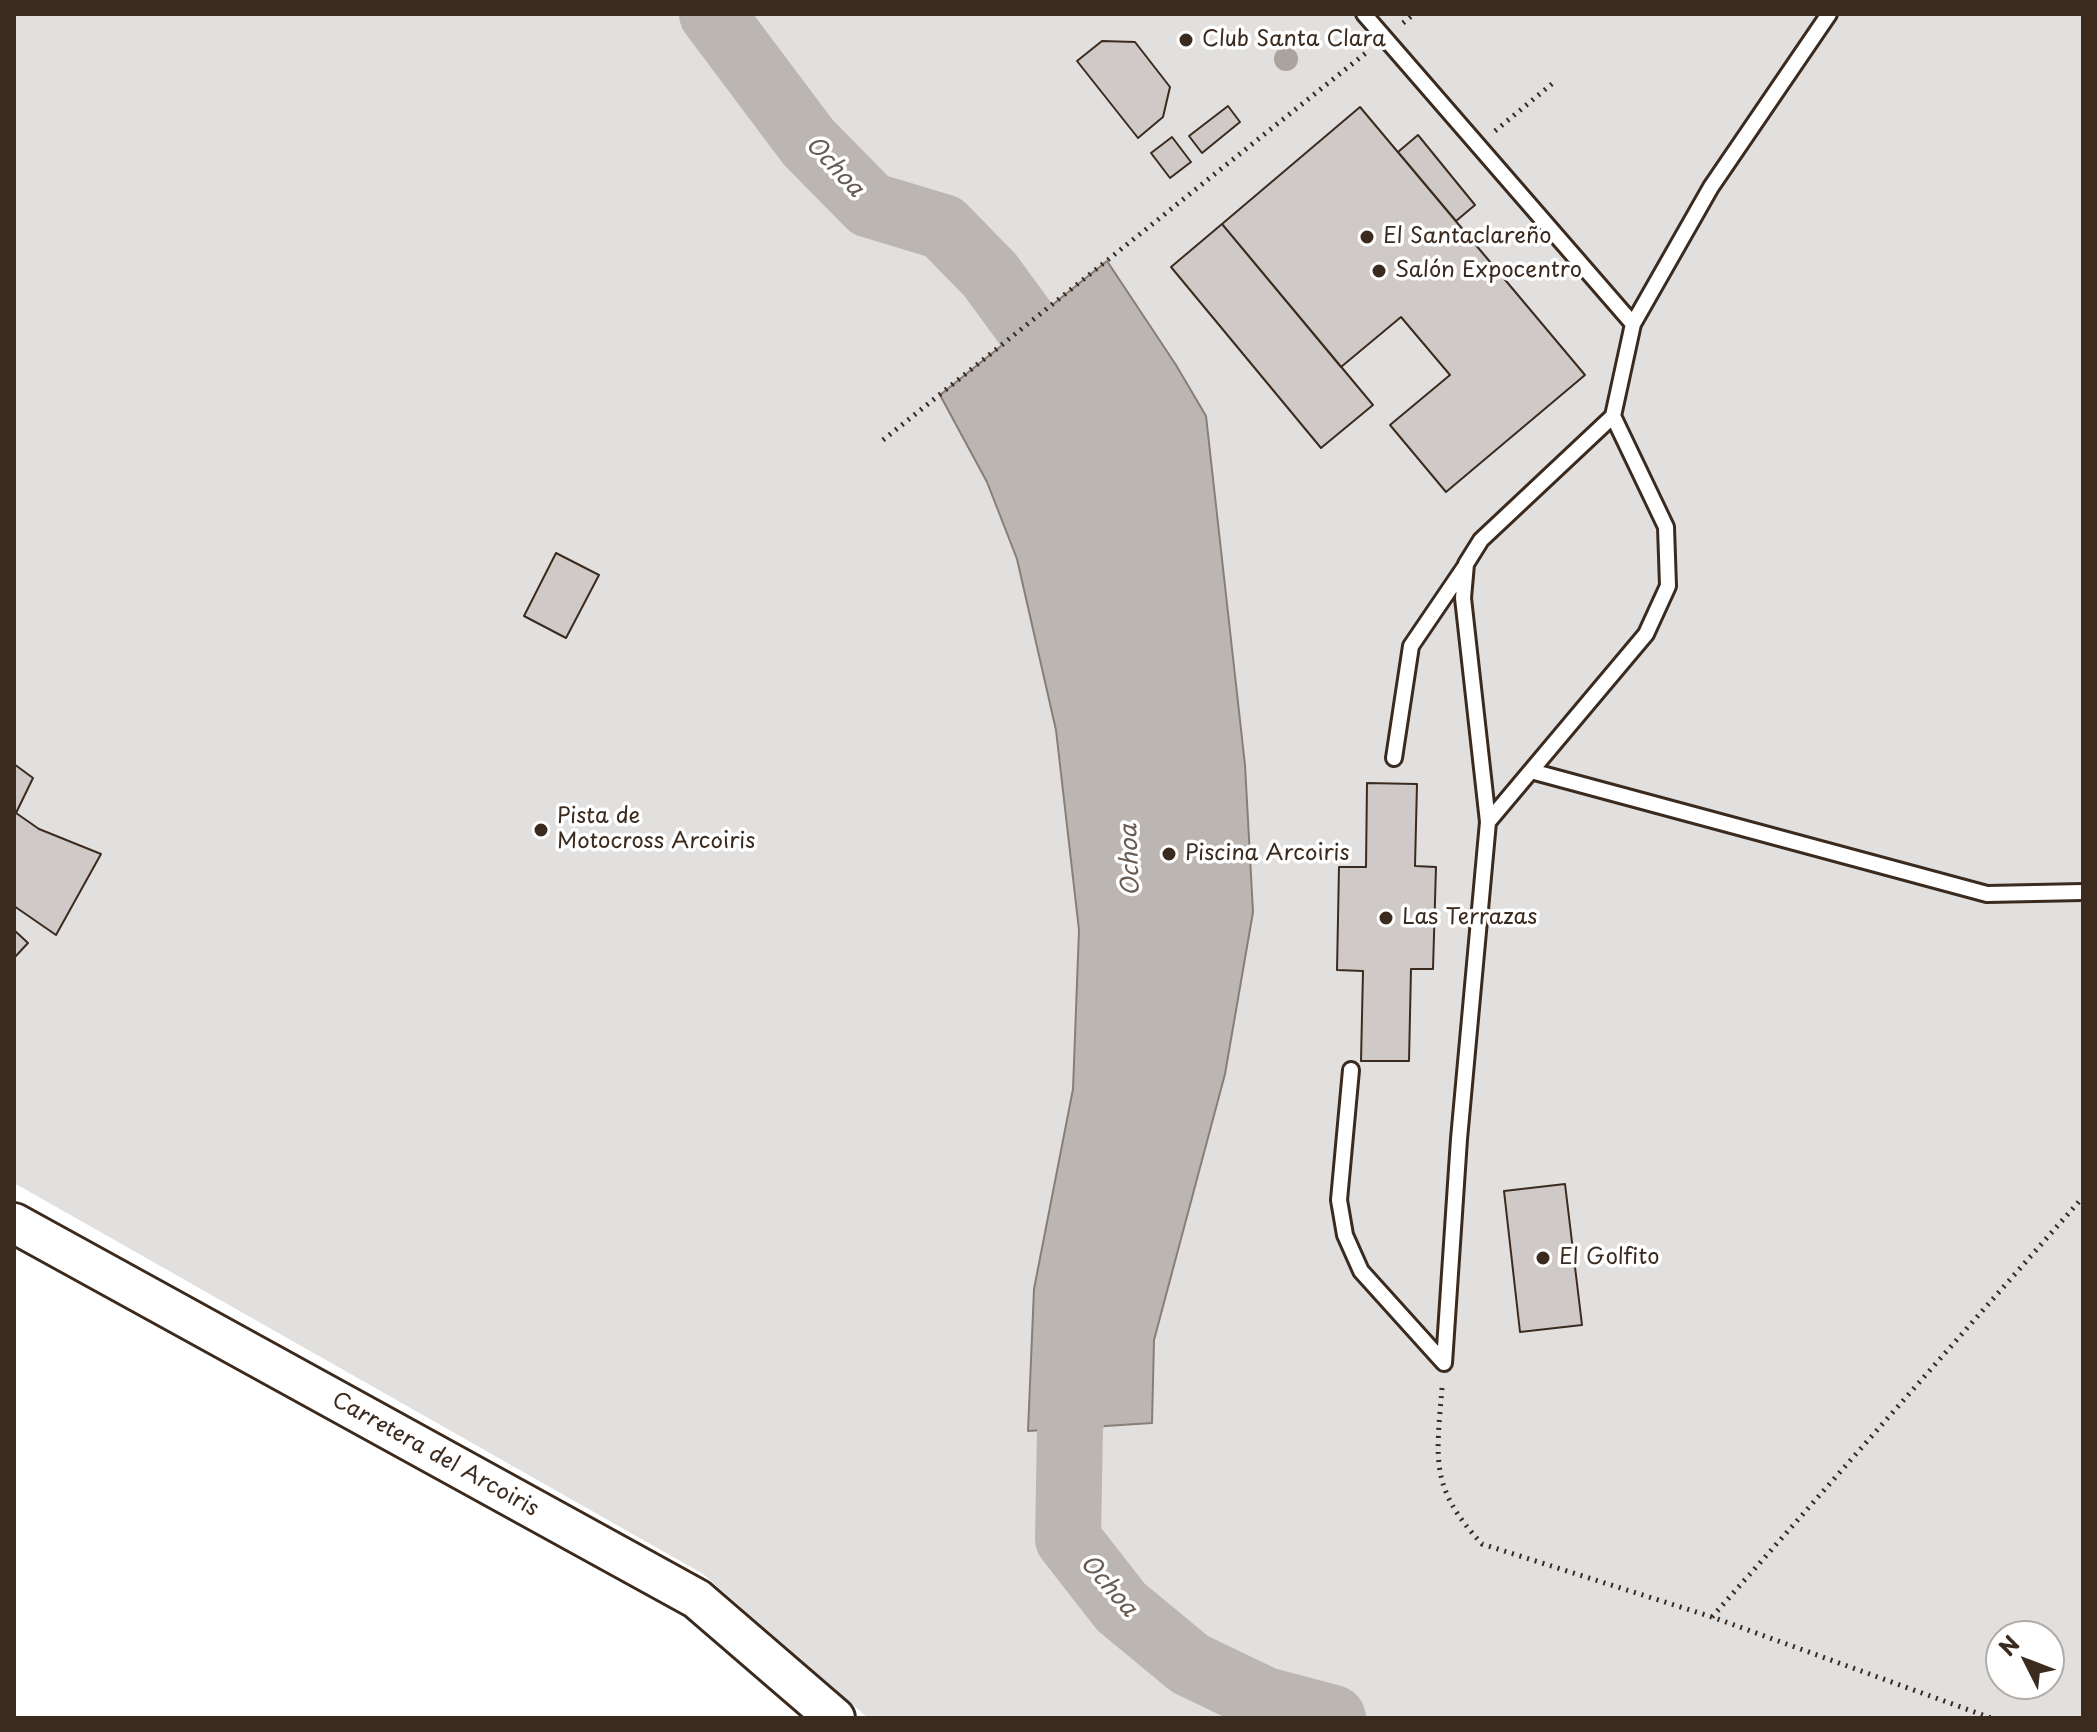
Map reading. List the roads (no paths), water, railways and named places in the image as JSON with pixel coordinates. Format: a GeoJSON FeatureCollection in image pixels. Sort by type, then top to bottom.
{"type":"FeatureCollection","features":[{"type":"Feature","properties":{"kind":"street","name":"Carretera del Arcoiris"},"geometry":{"type":"LineString","coordinates":[[14,1223],[697,1599],[835,1718]]}},
{"type":"Feature","properties":{"kind":"lane"},"geometry":{"type":"LineString","coordinates":[[1364,14],[1633,324]]}},
{"type":"Feature","properties":{"kind":"lane"},"geometry":{"type":"LineString","coordinates":[[1394,758],[1411,646],[1481,540],[1613,416],[1633,324],[1711,187],[1829,14]]}},
{"type":"Feature","properties":{"kind":"lane"},"geometry":{"type":"LineString","coordinates":[[1488,822],[1646,634],[1668,586],[1666,527],[1613,416]]}},
{"type":"Feature","properties":{"kind":"lane"},"geometry":{"type":"LineString","coordinates":[[1351,1070],[1339,1200],[1345,1235],[1361,1271],[1444,1363],[1459,1139],[1488,822],[1463,598],[1466,564]]}},
{"type":"Feature","properties":{"kind":"lane"},"geometry":{"type":"LineString","coordinates":[[1531,771],[1987,894],[2083,892]]}},
{"type":"Feature","properties":{"kind":"water"},"geometry":{"type":"Polygon","coordinates":[[[1107,261],[1206,416],[1245,765],[1253,912],[1225,1074],[1154,1340],[1152,1423],[1028,1431],[1034,1289],[1073,1089],[1079,930],[1056,730],[1017,559],[987,482],[940,395],[1107,261]]]}},
{"type":"Feature","properties":{"kind":"waterway","name":"Ochoa"},"geometry":{"type":"LineString","coordinates":[[712,14],[808,142],[870,205],[943,227],[990,275],[1080,398]]}},
{"type":"Feature","properties":{"kind":"waterway","name":"Ochoa"},"geometry":{"type":"LineString","coordinates":[[1085,1337],[1070,1428],[1068,1539],[1121,1607],[1190,1664],[1265,1700],[1333,1718]]}},
{"type":"Feature","properties":{"kind":"waterway"},"geometry":{"type":"LineString","coordinates":[[1265,1700],[1270,1718]]}},
{"type":"Feature","properties":{"kind":"place","name":"Club Santa Clara"},"geometry":{"type":"Point","coordinates":[1186,40]}},
{"type":"Feature","properties":{"kind":"place","name":"El Santaclareño"},"geometry":{"type":"Point","coordinates":[1367,237]}},
{"type":"Feature","properties":{"kind":"place","name":"Salón Expocentro"},"geometry":{"type":"Point","coordinates":[1379,271]}},
{"type":"Feature","properties":{"kind":"place","name":"Pista de Motocross Arcoiris"},"geometry":{"type":"Point","coordinates":[541,830]}},
{"type":"Feature","properties":{"kind":"place","name":"Piscina Arcoiris"},"geometry":{"type":"Point","coordinates":[1169,854]}},
{"type":"Feature","properties":{"kind":"place","name":"Las Terrazas"},"geometry":{"type":"Point","coordinates":[1386,918]}},
{"type":"Feature","properties":{"kind":"place","name":"El Golfito"},"geometry":{"type":"Point","coordinates":[1543,1258]}}]}
